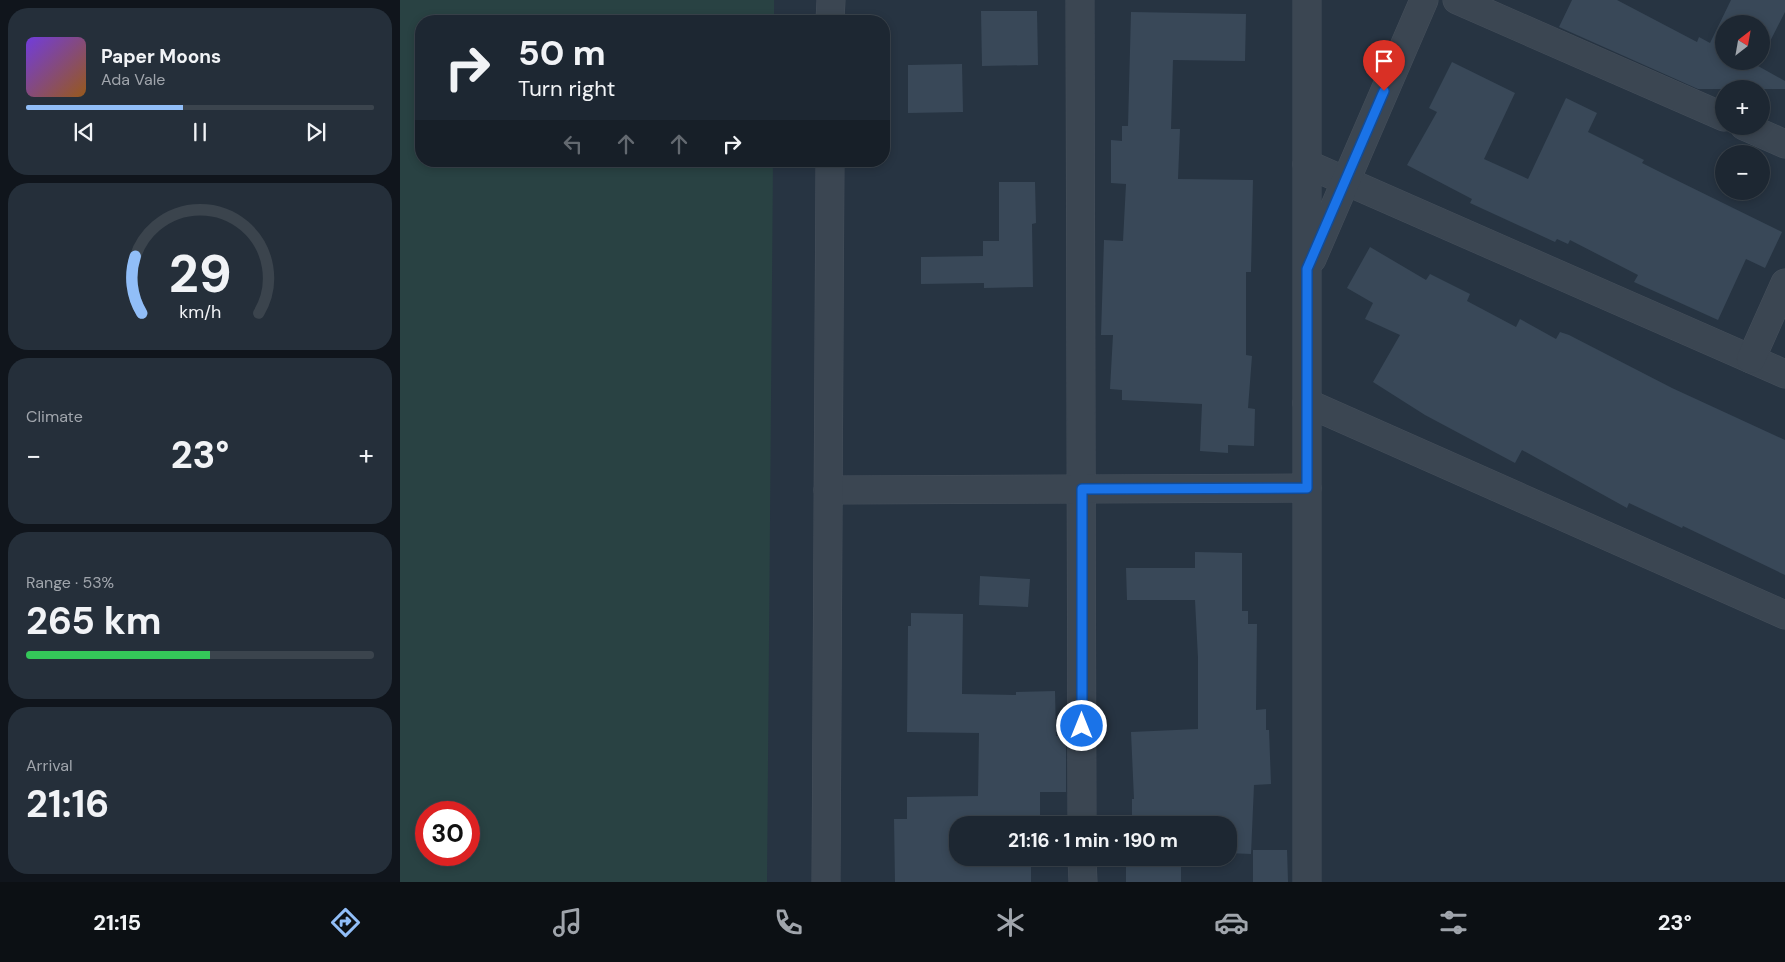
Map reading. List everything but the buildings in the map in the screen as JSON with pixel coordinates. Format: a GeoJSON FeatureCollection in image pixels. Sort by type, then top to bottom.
{"type":"FeatureCollection","features":[{"type":"Feature","properties":{"kind":"street"},"geometry":{"type":"LineString","coordinates":[[830,15],[831,0]]}},
{"type":"Feature","properties":{"kind":"street"},"geometry":{"type":"LineString","coordinates":[[1080,0],[1082,816]]}},
{"type":"Feature","properties":{"kind":"street"},"geometry":{"type":"LineString","coordinates":[[1307,0],[1307,882]]}},
{"type":"Feature","properties":{"kind":"street"},"geometry":{"type":"LineString","coordinates":[[1307,269],[1424,0]]}},
{"type":"Feature","properties":{"kind":"street"},"geometry":{"type":"LineString","coordinates":[[1457,0],[1715,113]]}},
{"type":"Feature","properties":{"kind":"street"},"geometry":{"type":"LineString","coordinates":[[1764,135],[1785,144]]}},
{"type":"Feature","properties":{"kind":"street"},"geometry":{"type":"LineString","coordinates":[[1307,164],[1785,374]]}},
{"type":"Feature","properties":{"kind":"street"},"geometry":{"type":"LineString","coordinates":[[826,882],[830,167]]}},
{"type":"Feature","properties":{"kind":"street"},"geometry":{"type":"LineString","coordinates":[[1751,359],[1785,283]]}},
{"type":"Feature","properties":{"kind":"street"},"geometry":{"type":"LineString","coordinates":[[1307,403],[1785,615]]}},
{"type":"Feature","properties":{"kind":"street"},"geometry":{"type":"LineString","coordinates":[[828,490],[1307,488]]}},
{"type":"Feature","properties":{"kind":"street"},"geometry":{"type":"LineString","coordinates":[[1082,866],[1082,882]]}},
{"type":"Feature","properties":{"kind":"green space"},"geometry":{"type":"Polygon","coordinates":[[[400,0],[774,0],[774,15],[415,15],[415,167],[773,167],[767,882],[400,882],[400,0]]]}},
{"type":"Feature","properties":{"kind":"route"},"geometry":{"type":"LineString","coordinates":[[1082,726],[1082,489],[1307,488],[1307,269],[1384,91]]}}]}
